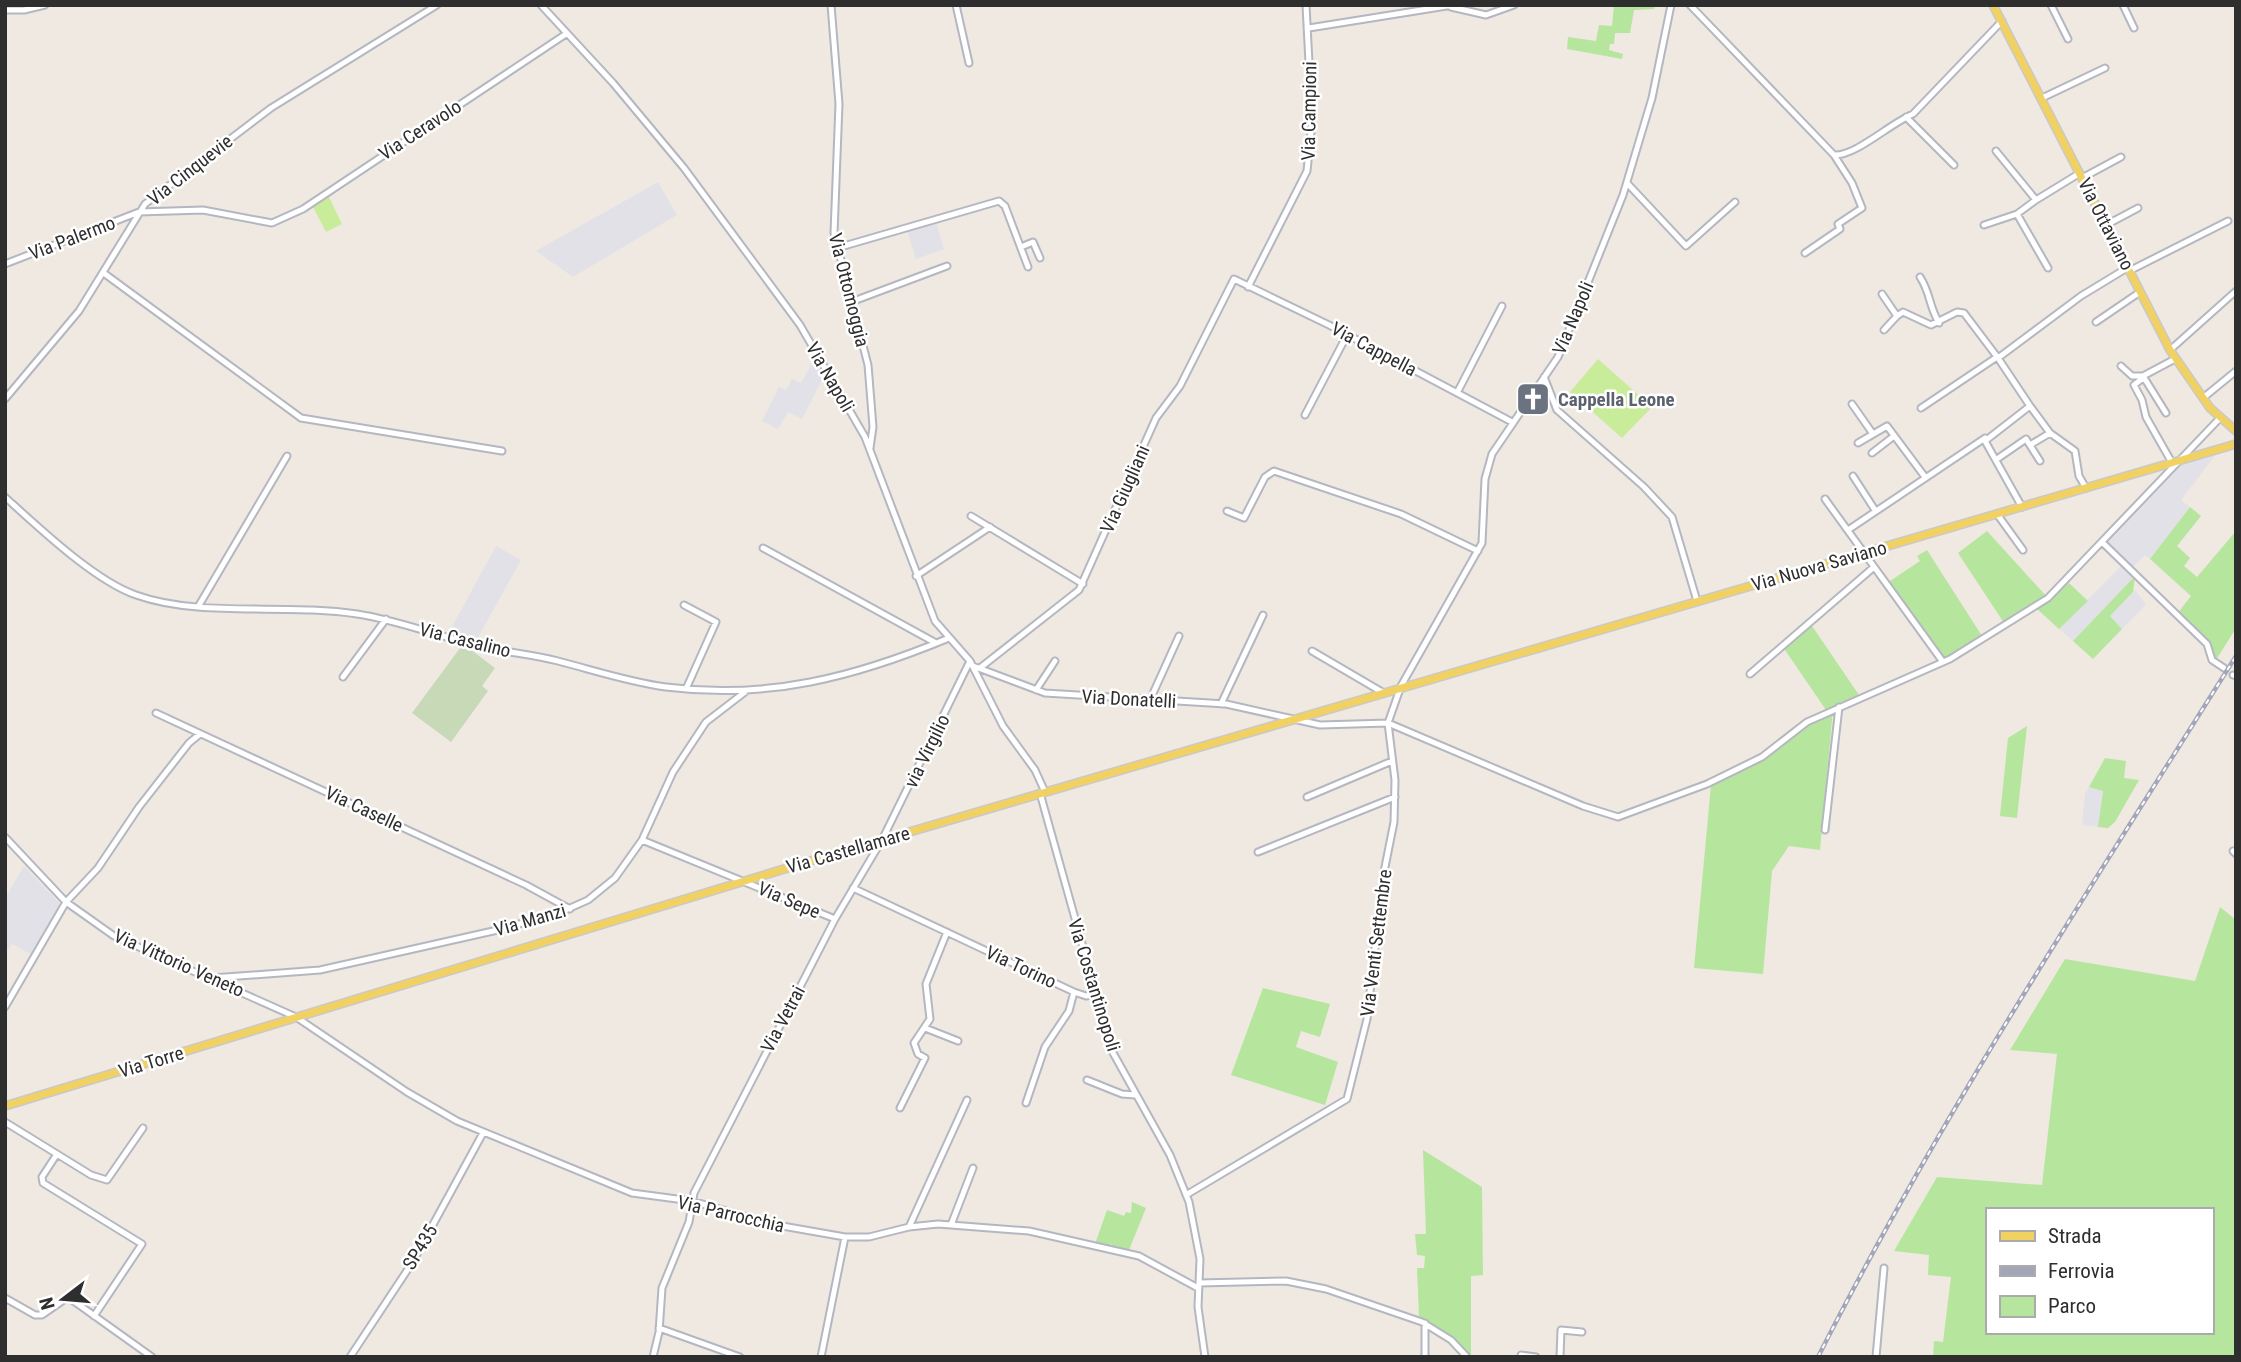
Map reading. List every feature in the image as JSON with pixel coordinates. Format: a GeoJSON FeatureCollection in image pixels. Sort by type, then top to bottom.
{"type":"FeatureCollection","features":[{"type":"Feature","properties":{"kind":"main road","name":"Via Ottaviano"},"geometry":{"type":"LineString","coordinates":[[1993,5],[2175,359],[2203,398],[2220,418],[2236,431]]}},
{"type":"Feature","properties":{"kind":"main road","name":"Via Nuova Saviano"},"geometry":{"type":"LineString","coordinates":[[1401,686],[2236,444]]}},
{"type":"Feature","properties":{"kind":"main road","name":"Via Castellamare"},"geometry":{"type":"LineString","coordinates":[[296,1017],[1401,686]]}},
{"type":"Feature","properties":{"kind":"main road","name":"Via Torre"},"geometry":{"type":"LineString","coordinates":[[5,1106],[296,1017]]}},
{"type":"Feature","properties":{"kind":"street"},"geometry":{"type":"LineString","coordinates":[[5,10],[24,10],[45,5]]}},
{"type":"Feature","properties":{"kind":"street","name":"Via Cinquevie"},"geometry":{"type":"LineString","coordinates":[[5,399],[79,312],[105,274],[139,212],[162,190],[262,114],[437,5]]}},
{"type":"Feature","properties":{"kind":"street","name":"Via Napoli"},"geometry":{"type":"LineString","coordinates":[[541,5],[639,115],[739,241],[800,326],[870,449],[934,621],[972,663],[1003,726],[1035,770],[1043,792]]}},
{"type":"Feature","properties":{"kind":"street","name":"Via Ottomoggia"},"geometry":{"type":"LineString","coordinates":[[831,5],[839,104],[833,207],[837,248],[868,365],[873,427],[870,449]]}},
{"type":"Feature","properties":{"kind":"street"},"geometry":{"type":"LineString","coordinates":[[956,5],[969,63]]}},
{"type":"Feature","properties":{"kind":"street","name":"Via Campioni"},"geometry":{"type":"LineString","coordinates":[[1248,287],[1307,171],[1312,121],[1306,5]]}},
{"type":"Feature","properties":{"kind":"street"},"geometry":{"type":"LineString","coordinates":[[1309,28],[1394,12],[1452,6],[1486,15],[1514,5]]}},
{"type":"Feature","properties":{"kind":"street","name":"Via Napoli"},"geometry":{"type":"LineString","coordinates":[[1401,686],[1478,551],[1483,534],[1488,465],[1512,422],[1558,357],[1627,183],[1652,98],[1671,5]]}},
{"type":"Feature","properties":{"kind":"street"},"geometry":{"type":"LineString","coordinates":[[1690,5],[1834,155],[1852,183],[1862,208],[1838,224],[1840,229],[1805,253]]}},
{"type":"Feature","properties":{"kind":"street"},"geometry":{"type":"LineString","coordinates":[[2051,5],[2068,39]]}},
{"type":"Feature","properties":{"kind":"street"},"geometry":{"type":"LineString","coordinates":[[2123,5],[2134,28]]}},
{"type":"Feature","properties":{"kind":"street"},"geometry":{"type":"LineString","coordinates":[[1834,155],[1858,149],[1879,132],[1920,107],[2001,21]]}},
{"type":"Feature","properties":{"kind":"street","name":"Via Ceravolo"},"geometry":{"type":"LineString","coordinates":[[139,212],[203,210],[272,223],[303,209],[566,34]]}},
{"type":"Feature","properties":{"kind":"street"},"geometry":{"type":"LineString","coordinates":[[2042,98],[2105,68]]}},
{"type":"Feature","properties":{"kind":"street"},"geometry":{"type":"LineString","coordinates":[[1906,117],[1954,166]]}},
{"type":"Feature","properties":{"kind":"street"},"geometry":{"type":"LineString","coordinates":[[1996,151],[2036,200]]}},
{"type":"Feature","properties":{"kind":"street"},"geometry":{"type":"LineString","coordinates":[[1984,225],[2017,214],[2081,175],[2121,157]]}},
{"type":"Feature","properties":{"kind":"street"},"geometry":{"type":"LineString","coordinates":[[1627,183],[1686,246],[1735,202]]}},
{"type":"Feature","properties":{"kind":"street"},"geometry":{"type":"LineString","coordinates":[[837,248],[999,201],[1005,206],[1028,267]]}},
{"type":"Feature","properties":{"kind":"street"},"geometry":{"type":"LineString","coordinates":[[2106,225],[2138,208]]}},
{"type":"Feature","properties":{"kind":"street","name":"Via Palermo"},"geometry":{"type":"LineString","coordinates":[[5,264],[139,212]]}},
{"type":"Feature","properties":{"kind":"street"},"geometry":{"type":"LineString","coordinates":[[2017,214],[2048,268]]}},
{"type":"Feature","properties":{"kind":"street"},"geometry":{"type":"LineString","coordinates":[[1921,408],[2081,296],[2128,269],[2228,221]]}},
{"type":"Feature","properties":{"kind":"street"},"geometry":{"type":"LineString","coordinates":[[1021,247],[1033,242],[1040,258]]}},
{"type":"Feature","properties":{"kind":"street"},"geometry":{"type":"LineString","coordinates":[[851,302],[947,265]]}},
{"type":"Feature","properties":{"kind":"street"},"geometry":{"type":"LineString","coordinates":[[105,274],[301,418],[502,451]]}},
{"type":"Feature","properties":{"kind":"street"},"geometry":{"type":"LineString","coordinates":[[1920,277],[1930,292],[1929,306],[1939,323]]}},
{"type":"Feature","properties":{"kind":"street","name":"Via Cappella"},"geometry":{"type":"LineString","coordinates":[[1234,279],[1512,422]]}},
{"type":"Feature","properties":{"kind":"street","name":"Via Giugliani"},"geometry":{"type":"LineString","coordinates":[[980,668],[1079,590],[1083,584],[1156,418],[1180,386],[1234,279]]}},
{"type":"Feature","properties":{"kind":"street"},"geometry":{"type":"LineString","coordinates":[[2170,350],[2236,290]]}},
{"type":"Feature","properties":{"kind":"street"},"geometry":{"type":"LineString","coordinates":[[2096,323],[2140,292]]}},
{"type":"Feature","properties":{"kind":"street"},"geometry":{"type":"LineString","coordinates":[[1882,294],[1897,316]]}},
{"type":"Feature","properties":{"kind":"street"},"geometry":{"type":"LineString","coordinates":[[1457,393],[1502,306]]}},
{"type":"Feature","properties":{"kind":"street"},"geometry":{"type":"LineString","coordinates":[[1884,330],[1903,312],[1927,324],[1939,323],[1954,313],[1964,313],[2050,433],[2075,451],[2079,477],[2086,488]]}},
{"type":"Feature","properties":{"kind":"street"},"geometry":{"type":"LineString","coordinates":[[1305,415],[1347,335]]}},
{"type":"Feature","properties":{"kind":"street"},"geometry":{"type":"LineString","coordinates":[[2171,461],[2146,417],[2134,385],[2175,359]]}},
{"type":"Feature","properties":{"kind":"street"},"geometry":{"type":"LineString","coordinates":[[2122,366],[2132,376],[2143,377]]}},
{"type":"Feature","properties":{"kind":"street"},"geometry":{"type":"LineString","coordinates":[[2203,398],[2236,371]]}},
{"type":"Feature","properties":{"kind":"street"},"geometry":{"type":"LineString","coordinates":[[1544,377],[1557,410],[1672,517],[1697,601]]}},
{"type":"Feature","properties":{"kind":"street"},"geometry":{"type":"LineString","coordinates":[[2143,377],[2166,413]]}},
{"type":"Feature","properties":{"kind":"street"},"geometry":{"type":"LineString","coordinates":[[1852,404],[1873,434]]}},
{"type":"Feature","properties":{"kind":"street"},"geometry":{"type":"LineString","coordinates":[[1848,530],[2030,406]]}},
{"type":"Feature","properties":{"kind":"street"},"geometry":{"type":"LineString","coordinates":[[1388,723],[1583,806],[1618,817],[1707,783],[1762,757],[1807,722],[1943,662],[2048,598],[2220,418]]}},
{"type":"Feature","properties":{"kind":"street"},"geometry":{"type":"LineString","coordinates":[[1858,443],[1887,426],[1925,477]]}},
{"type":"Feature","properties":{"kind":"street"},"geometry":{"type":"LineString","coordinates":[[2030,446],[2050,433]]}},
{"type":"Feature","properties":{"kind":"street"},"geometry":{"type":"LineString","coordinates":[[1872,453],[1894,436]]}},
{"type":"Feature","properties":{"kind":"street"},"geometry":{"type":"LineString","coordinates":[[1985,439],[2022,507]]}},
{"type":"Feature","properties":{"kind":"street"},"geometry":{"type":"LineString","coordinates":[[1997,459],[2026,439],[2040,461]]}},
{"type":"Feature","properties":{"kind":"street"},"geometry":{"type":"LineString","coordinates":[[198,607],[287,456]]}},
{"type":"Feature","properties":{"kind":"street"},"geometry":{"type":"LineString","coordinates":[[1227,511],[1244,518],[1265,477],[1274,471],[1401,514],[1478,551]]}},
{"type":"Feature","properties":{"kind":"street"},"geometry":{"type":"LineString","coordinates":[[1853,476],[1875,510]]}},
{"type":"Feature","properties":{"kind":"street","name":"Via Casalino"},"geometry":{"type":"LineString","coordinates":[[5,497],[114,584],[153,600],[198,607],[327,610],[386,620],[485,647],[556,660],[664,687],[745,692],[819,681],[949,638]]}},
{"type":"Feature","properties":{"kind":"street"},"geometry":{"type":"LineString","coordinates":[[1825,499],[1943,662]]}},
{"type":"Feature","properties":{"kind":"street"},"geometry":{"type":"LineString","coordinates":[[1997,514],[2023,550]]}},
{"type":"Feature","properties":{"kind":"street"},"geometry":{"type":"LineString","coordinates":[[971,516],[1083,584]]}},
{"type":"Feature","properties":{"kind":"street"},"geometry":{"type":"LineString","coordinates":[[916,576],[990,527]]}},
{"type":"Feature","properties":{"kind":"street"},"geometry":{"type":"LineString","coordinates":[[2103,542],[2207,645],[2214,663],[2224,668]]}},
{"type":"Feature","properties":{"kind":"street"},"geometry":{"type":"LineString","coordinates":[[763,548],[936,643]]}},
{"type":"Feature","properties":{"kind":"street"},"geometry":{"type":"LineString","coordinates":[[1750,674],[1874,567]]}},
{"type":"Feature","properties":{"kind":"street"},"geometry":{"type":"LineString","coordinates":[[684,605],[716,622],[686,689]]}},
{"type":"Feature","properties":{"kind":"street"},"geometry":{"type":"LineString","coordinates":[[1221,704],[1263,615]]}},
{"type":"Feature","properties":{"kind":"street"},"geometry":{"type":"LineString","coordinates":[[343,677],[386,620]]}},
{"type":"Feature","properties":{"kind":"street"},"geometry":{"type":"LineString","coordinates":[[1150,700],[1179,636]]}},
{"type":"Feature","properties":{"kind":"street"},"geometry":{"type":"LineString","coordinates":[[1312,650],[1382,692]]}},
{"type":"Feature","properties":{"kind":"street"},"geometry":{"type":"LineString","coordinates":[[1036,690],[1055,660]]}},
{"type":"Feature","properties":{"kind":"street","name":"Via Donatelli"},"geometry":{"type":"LineString","coordinates":[[972,663],[1045,693],[1221,704],[1320,725],[1388,723]]}},
{"type":"Feature","properties":{"kind":"street","name":"via Virgilio"},"geometry":{"type":"LineString","coordinates":[[882,841],[972,663]]}},
{"type":"Feature","properties":{"kind":"street","name":"Via Venti Settembre"},"geometry":{"type":"LineString","coordinates":[[1186,1195],[1347,1100],[1373,985],[1380,899],[1390,849],[1395,797],[1388,723],[1401,686]]}},
{"type":"Feature","properties":{"kind":"street","name":"Via Manzi"},"geometry":{"type":"LineString","coordinates":[[209,978],[320,970],[502,929],[570,909],[615,878],[642,840],[673,772],[706,722],[745,692]]}},
{"type":"Feature","properties":{"kind":"street"},"geometry":{"type":"LineString","coordinates":[[1825,830],[1839,707]]}},
{"type":"Feature","properties":{"kind":"street","name":"Via Caselle"},"geometry":{"type":"LineString","coordinates":[[156,713],[514,880],[570,909]]}},
{"type":"Feature","properties":{"kind":"street"},"geometry":{"type":"LineString","coordinates":[[5,1007],[66,902],[98,868],[145,798],[200,734]]}},
{"type":"Feature","properties":{"kind":"street"},"geometry":{"type":"LineString","coordinates":[[1307,797],[1392,761]]}},
{"type":"Feature","properties":{"kind":"street","name":"Via Costantinopoli"},"geometry":{"type":"LineString","coordinates":[[1043,792],[1112,1051],[1170,1155],[1186,1195],[1200,1259],[1199,1317],[1205,1357]]}},
{"type":"Feature","properties":{"kind":"street"},"geometry":{"type":"LineString","coordinates":[[1258,852],[1395,797]]}},
{"type":"Feature","properties":{"kind":"street","name":"Via Vittorio Veneto"},"geometry":{"type":"LineString","coordinates":[[5,837],[66,902],[114,936],[296,1017]]}},
{"type":"Feature","properties":{"kind":"street","name":"Via Sepe"},"geometry":{"type":"LineString","coordinates":[[642,840],[835,919]]}},
{"type":"Feature","properties":{"kind":"street","name":"Via Vetrai"},"geometry":{"type":"LineString","coordinates":[[653,1357],[659,1328],[662,1288],[689,1222],[692,1200],[717,1145],[835,919],[882,841]]}},
{"type":"Feature","properties":{"kind":"street","name":"Via Torino"},"geometry":{"type":"LineString","coordinates":[[853,888],[1074,992],[1086,996],[1096,994]]}},
{"type":"Feature","properties":{"kind":"street"},"geometry":{"type":"LineString","coordinates":[[900,1108],[925,1058],[918,1054],[914,1043],[930,1019],[926,984],[947,932]]}},
{"type":"Feature","properties":{"kind":"street"},"geometry":{"type":"LineString","coordinates":[[1026,1103],[1045,1047],[1069,1011],[1074,992]]}},
{"type":"Feature","properties":{"kind":"street","name":"Via Parrocchia"},"geometry":{"type":"LineString","coordinates":[[296,1017],[407,1093],[483,1133],[632,1193],[692,1200],[771,1224],[845,1237],[869,1237],[909,1227],[951,1225],[1029,1231],[1129,1253],[1199,1286]]}},
{"type":"Feature","properties":{"kind":"street"},"geometry":{"type":"LineString","coordinates":[[925,1028],[958,1041]]}},
{"type":"Feature","properties":{"kind":"street"},"geometry":{"type":"LineString","coordinates":[[1087,1080],[1122,1094],[1135,1095]]}},
{"type":"Feature","properties":{"kind":"street"},"geometry":{"type":"LineString","coordinates":[[909,1227],[967,1100]]}},
{"type":"Feature","properties":{"kind":"street"},"geometry":{"type":"LineString","coordinates":[[5,1122],[91,1175],[110,1180],[143,1128]]}},
{"type":"Feature","properties":{"kind":"street","name":"SP435"},"geometry":{"type":"LineString","coordinates":[[351,1357],[412,1263],[483,1133]]}},
{"type":"Feature","properties":{"kind":"street"},"geometry":{"type":"LineString","coordinates":[[57,1154],[42,1177],[43,1183],[142,1244],[94,1316]]}},
{"type":"Feature","properties":{"kind":"street"},"geometry":{"type":"LineString","coordinates":[[951,1225],[973,1168]]}},
{"type":"Feature","properties":{"kind":"street"},"geometry":{"type":"LineString","coordinates":[[821,1357],[845,1237]]}},
{"type":"Feature","properties":{"kind":"street"},"geometry":{"type":"LineString","coordinates":[[1876,1357],[1884,1268]]}},
{"type":"Feature","properties":{"kind":"street"},"geometry":{"type":"LineString","coordinates":[[1199,1286],[1286,1281],[1326,1289],[1424,1323],[1451,1340],[1467,1357]]}},
{"type":"Feature","properties":{"kind":"street"},"geometry":{"type":"LineString","coordinates":[[5,1298],[35,1315],[42,1315],[67,1297],[152,1357]]}},
{"type":"Feature","properties":{"kind":"street"},"geometry":{"type":"LineString","coordinates":[[1424,1323],[1425,1357]]}},
{"type":"Feature","properties":{"kind":"street"},"geometry":{"type":"LineString","coordinates":[[659,1328],[740,1357]]}},
{"type":"Feature","properties":{"kind":"street"},"geometry":{"type":"LineString","coordinates":[[1560,1357],[1561,1330],[1582,1332]]}},
{"type":"Feature","properties":{"kind":"street"},"geometry":{"type":"LineString","coordinates":[[1521,1355],[1536,1357]]}},
{"type":"Feature","properties":{"kind":"shaded area"},"geometry":{"type":"Polygon","coordinates":[[[658,182],[677,215],[573,277],[536,251],[658,182]]]}},
{"type":"Feature","properties":{"kind":"shaded area"},"geometry":{"type":"Polygon","coordinates":[[[936,222],[944,249],[916,259],[907,230],[936,222]]]}},
{"type":"Feature","properties":{"kind":"shaded area"},"geometry":{"type":"Polygon","coordinates":[[[815,358],[825,374],[802,419],[788,412],[778,429],[762,421],[779,387],[786,390],[792,379],[801,383],[815,358]]]}},
{"type":"Feature","properties":{"kind":"shaded area"},"geometry":{"type":"Polygon","coordinates":[[[2220,449],[2181,500],[2190,507],[2150,559],[2145,555],[2131,569],[2104,542],[2182,459],[2220,449]]]}},
{"type":"Feature","properties":{"kind":"shaded area"},"geometry":{"type":"Polygon","coordinates":[[[496,546],[521,560],[475,643],[447,636],[496,546]]]}},
{"type":"Feature","properties":{"kind":"shaded area"},"geometry":{"type":"Polygon","coordinates":[[[2123,564],[2135,576],[2073,641],[2059,629],[2123,564]]]}},
{"type":"Feature","properties":{"kind":"shaded area"},"geometry":{"type":"Polygon","coordinates":[[[2135,590],[2146,605],[2122,629],[2110,616],[2135,590]]]}},
{"type":"Feature","properties":{"kind":"shaded area"},"geometry":{"type":"Polygon","coordinates":[[[2089,787],[2103,791],[2098,827],[2082,825],[2085,793],[2089,787]]]}},
{"type":"Feature","properties":{"kind":"shaded area"},"geometry":{"type":"Polygon","coordinates":[[[24,866],[61,905],[32,955],[12,944],[8,950],[5,948],[5,898],[24,866]]]}},
{"type":"Feature","properties":{"kind":"green space"},"geometry":{"type":"Polygon","coordinates":[[[1614,5],[1655,5],[1654,9],[1634,10],[1630,33],[1615,33],[1614,44],[1610,44],[1609,50],[1623,54],[1622,59],[1567,49],[1568,37],[1596,41],[1599,25],[1612,26],[1614,5]]]}},
{"type":"Feature","properties":{"kind":"green space"},"geometry":{"type":"Polygon","coordinates":[[[329,197],[342,224],[326,232],[312,205],[329,197]]]}},
{"type":"Feature","properties":{"kind":"green space"},"geometry":{"type":"Polygon","coordinates":[[[1598,359],[1652,407],[1622,438],[1570,392],[1598,359]]]}},
{"type":"Feature","properties":{"kind":"green space"},"geometry":{"type":"Polygon","coordinates":[[[2190,507],[2201,516],[2177,546],[2190,558],[2184,566],[2197,577],[2236,531],[2236,628],[2216,660],[2211,646],[2177,614],[2191,596],[2150,559],[2190,507]]]}},
{"type":"Feature","properties":{"kind":"green space"},"geometry":{"type":"Polygon","coordinates":[[[1987,531],[2047,597],[2004,623],[1958,553],[1987,531]]]}},
{"type":"Feature","properties":{"kind":"green space"},"geometry":{"type":"Polygon","coordinates":[[[1927,550],[1982,636],[1943,661],[1887,583],[1920,561],[1917,556],[1927,550]]]}},
{"type":"Feature","properties":{"kind":"green space"},"geometry":{"type":"Polygon","coordinates":[[[2135,576],[2133,592],[2110,616],[2122,629],[2093,659],[2073,641],[2135,576]]]}},
{"type":"Feature","properties":{"kind":"green space"},"geometry":{"type":"Polygon","coordinates":[[[2069,583],[2088,601],[2059,629],[2036,608],[2069,583]]]}},
{"type":"Feature","properties":{"kind":"green space"},"geometry":{"type":"Polygon","coordinates":[[[1810,623],[1861,698],[1833,709],[1820,850],[1789,846],[1772,871],[1763,974],[1694,968],[1711,785],[1755,763],[1754,757],[1826,710],[1783,647],[1810,623]]]}},
{"type":"Feature","properties":{"kind":"green space"},"geometry":{"type":"Polygon","coordinates":[[[463,644],[495,668],[482,686],[488,691],[451,742],[412,713],[463,644]]]}},
{"type":"Feature","properties":{"kind":"green space"},"geometry":{"type":"Polygon","coordinates":[[[2027,726],[2017,818],[2000,816],[2008,738],[2027,726]]]}},
{"type":"Feature","properties":{"kind":"green space"},"geometry":{"type":"Polygon","coordinates":[[[2105,758],[2126,761],[2124,778],[2139,780],[2115,822],[2108,828],[2098,827],[2103,791],[2089,787],[2105,758]]]}},
{"type":"Feature","properties":{"kind":"green space"},"geometry":{"type":"Polygon","coordinates":[[[2220,907],[2236,920],[2236,1357],[1933,1357],[1934,1341],[1943,1342],[1951,1277],[1928,1275],[1929,1255],[1894,1251],[1937,1177],[2042,1185],[2057,1054],[2010,1050],[2065,959],[2195,981],[2220,907]]]}},
{"type":"Feature","properties":{"kind":"green space"},"geometry":{"type":"Polygon","coordinates":[[[1263,988],[1330,1004],[1320,1037],[1301,1031],[1296,1047],[1338,1062],[1325,1105],[1231,1075],[1263,988]]]}},
{"type":"Feature","properties":{"kind":"green space"},"geometry":{"type":"Polygon","coordinates":[[[1423,1150],[1482,1187],[1483,1275],[1471,1276],[1471,1357],[1436,1326],[1419,1318],[1417,1268],[1424,1268],[1425,1256],[1417,1255],[1415,1234],[1426,1234],[1423,1150]]]}},
{"type":"Feature","properties":{"kind":"green space"},"geometry":{"type":"Polygon","coordinates":[[[1132,1202],[1146,1208],[1129,1250],[1111,1244],[1095,1244],[1107,1210],[1124,1216],[1126,1212],[1131,1213],[1132,1202]]]}},
{"type":"Feature","properties":{"kind":"railway"},"geometry":{"type":"LineString","coordinates":[[1818,1357],[1865,1267],[1966,1089],[2236,656]]}},
{"type":"Feature","properties":{"kind":"place","name":"Cappella Leone"},"geometry":{"type":"Point","coordinates":[1533,399]}}]}
